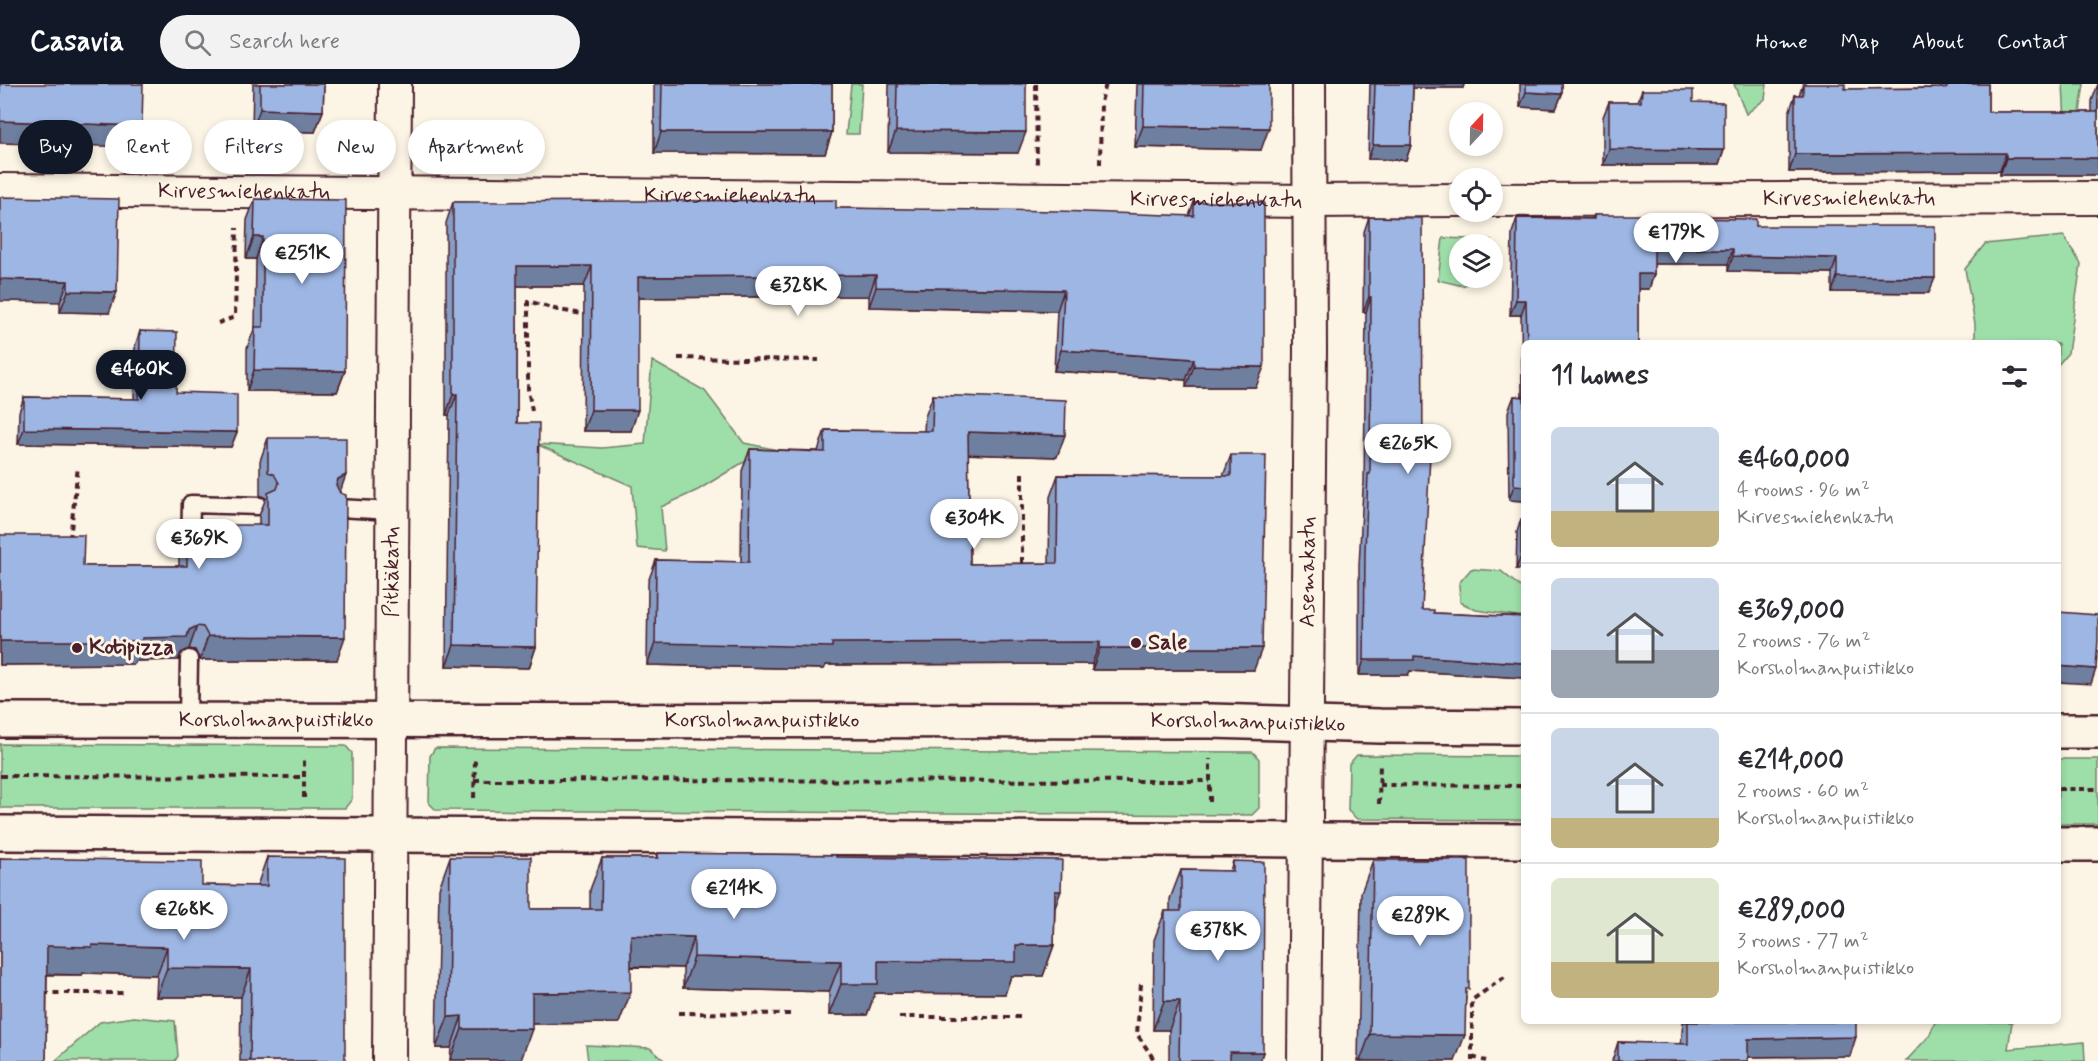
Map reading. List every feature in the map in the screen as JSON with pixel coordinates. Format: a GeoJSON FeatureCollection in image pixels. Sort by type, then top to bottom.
{"type":"FeatureCollection","features":[{"type":"Feature","properties":{"kind":"main road","name":"Korsholmanpuistikko"},"geometry":{"type":"LineString","coordinates":[[0,720],[1211,721],[1521,727]]}},
{"type":"Feature","properties":{"kind":"main road"},"geometry":{"type":"LineString","coordinates":[[2061,731],[2098,731]]}},
{"type":"Feature","properties":{"kind":"main road"},"geometry":{"type":"LineString","coordinates":[[0,833],[1521,841]]}},
{"type":"Feature","properties":{"kind":"main road"},"geometry":{"type":"LineString","coordinates":[[2061,844],[2098,844]]}},
{"type":"Feature","properties":{"kind":"street","name":"Pitkäkatu"},"geometry":{"type":"LineString","coordinates":[[389,1061],[396,84]]}},
{"type":"Feature","properties":{"kind":"street","name":"Asemakatu"},"geometry":{"type":"LineString","coordinates":[[1304,1061],[1309,84]]}},
{"type":"Feature","properties":{"kind":"street","name":"Kirvesmiehenkatu"},"geometry":{"type":"LineString","coordinates":[[0,190],[1310,201],[1449,200]]}},
{"type":"Feature","properties":{"kind":"street","name":"Kirvesmiehenkatu"},"geometry":{"type":"LineString","coordinates":[[1503,200],[2098,198]]}},
{"type":"Feature","properties":{"kind":"lane"},"geometry":{"type":"LineString","coordinates":[[190,548],[191,504],[260,506]]}},
{"type":"Feature","properties":{"kind":"lane"},"geometry":{"type":"LineString","coordinates":[[338,508],[393,511]]}},
{"type":"Feature","properties":{"kind":"lane"},"geometry":{"type":"LineString","coordinates":[[188,720],[189,660]]}},
{"type":"Feature","properties":{"kind":"path"},"geometry":{"type":"LineString","coordinates":[[1036,84],[1037,167]]}},
{"type":"Feature","properties":{"kind":"path"},"geometry":{"type":"LineString","coordinates":[[1100,167],[1101,102],[1106,84]]}},
{"type":"Feature","properties":{"kind":"path"},"geometry":{"type":"LineString","coordinates":[[219,323],[235,318],[237,227]]}},
{"type":"Feature","properties":{"kind":"path"},"geometry":{"type":"LineString","coordinates":[[532,411],[528,389],[528,301],[558,310],[594,316]]}},
{"type":"Feature","properties":{"kind":"path"},"geometry":{"type":"LineString","coordinates":[[678,358],[819,360]]}},
{"type":"Feature","properties":{"kind":"path"},"geometry":{"type":"LineString","coordinates":[[69,543],[78,466]]}},
{"type":"Feature","properties":{"kind":"path"},"geometry":{"type":"LineString","coordinates":[[1022,473],[1022,571]]}},
{"type":"Feature","properties":{"kind":"path"},"geometry":{"type":"LineString","coordinates":[[474,801],[475,748]]}},
{"type":"Feature","properties":{"kind":"path"},"geometry":{"type":"LineString","coordinates":[[1210,804],[1211,752]]}},
{"type":"Feature","properties":{"kind":"path"},"geometry":{"type":"LineString","coordinates":[[1379,808],[1380,755]]}},
{"type":"Feature","properties":{"kind":"path"},"geometry":{"type":"LineString","coordinates":[[304,756],[304,808]]}},
{"type":"Feature","properties":{"kind":"path"},"geometry":{"type":"LineString","coordinates":[[0,776],[304,777]]}},
{"type":"Feature","properties":{"kind":"path"},"geometry":{"type":"LineString","coordinates":[[474,780],[1210,781]]}},
{"type":"Feature","properties":{"kind":"path"},"geometry":{"type":"LineString","coordinates":[[1379,785],[1521,786]]}},
{"type":"Feature","properties":{"kind":"path"},"geometry":{"type":"LineString","coordinates":[[2061,789],[2098,789]]}},
{"type":"Feature","properties":{"kind":"path"},"geometry":{"type":"LineString","coordinates":[[1486,1061],[1472,1059],[1472,1000],[1506,976]]}},
{"type":"Feature","properties":{"kind":"path"},"geometry":{"type":"LineString","coordinates":[[1141,984],[1137,1034],[1155,1061]]}},
{"type":"Feature","properties":{"kind":"path"},"geometry":{"type":"LineString","coordinates":[[34,993],[125,993]]}},
{"type":"Feature","properties":{"kind":"path"},"geometry":{"type":"LineString","coordinates":[[679,1013],[793,1014]]}},
{"type":"Feature","properties":{"kind":"path"},"geometry":{"type":"LineString","coordinates":[[899,1017],[1020,1017]]}},
{"type":"Feature","properties":{"kind":"green space"},"geometry":{"type":"Polygon","coordinates":[[[851,84],[862,84],[859,134],[846,134],[851,84]]]}},
{"type":"Feature","properties":{"kind":"green space"},"geometry":{"type":"Polygon","coordinates":[[[1734,84],[1767,84],[1765,99],[1746,114],[1734,84]]]}},
{"type":"Feature","properties":{"kind":"green space"},"geometry":{"type":"Polygon","coordinates":[[[2063,84],[2084,84],[2079,119],[2066,142],[2063,84]]]}},
{"type":"Feature","properties":{"kind":"green space"},"geometry":{"type":"Polygon","coordinates":[[[2064,236],[2081,264],[2068,353],[2061,361],[2061,340],[1975,340],[1975,324],[1965,269],[1985,244],[2064,236]]]}},
{"type":"Feature","properties":{"kind":"green space"},"geometry":{"type":"Polygon","coordinates":[[[1443,238],[1449,238],[1449,283],[1438,280],[1443,238]]]}},
{"type":"Feature","properties":{"kind":"green space"},"geometry":{"type":"Polygon","coordinates":[[[652,361],[705,391],[744,443],[783,451],[742,463],[698,490],[661,507],[665,551],[637,548],[632,486],[536,444],[602,448],[645,444],[652,361]]]}},
{"type":"Feature","properties":{"kind":"green space"},"geometry":{"type":"Polygon","coordinates":[[[1471,569],[1501,571],[1521,588],[1521,617],[1476,610],[1460,602],[1459,583],[1471,569]]]}},
{"type":"Feature","properties":{"kind":"green space"},"geometry":{"type":"Polygon","coordinates":[[[0,744],[346,746],[352,753],[352,799],[345,808],[0,808],[0,744]]]}},
{"type":"Feature","properties":{"kind":"green space"},"geometry":{"type":"Polygon","coordinates":[[[435,748],[1253,752],[1259,759],[1259,808],[1252,815],[436,810],[429,803],[430,756],[435,748]]]}},
{"type":"Feature","properties":{"kind":"green space"},"geometry":{"type":"Polygon","coordinates":[[[1357,755],[1521,756],[1521,820],[1357,819],[1348,811],[1349,764],[1357,755]]]}},
{"type":"Feature","properties":{"kind":"green space"},"geometry":{"type":"Polygon","coordinates":[[[2061,759],[2098,759],[2098,824],[2061,824],[2061,759]]]}},
{"type":"Feature","properties":{"kind":"green space"},"geometry":{"type":"Polygon","coordinates":[[[134,1017],[175,1021],[178,1056],[175,1061],[55,1061],[100,1022],[134,1017]]]}},
{"type":"Feature","properties":{"kind":"green space"},"geometry":{"type":"Polygon","coordinates":[[[1934,1024],[2012,1024],[2008,1049],[2084,1042],[2085,1061],[1906,1061],[1929,1036],[1934,1024]]]}},
{"type":"Feature","properties":{"kind":"green space"},"geometry":{"type":"Polygon","coordinates":[[[586,1045],[650,1048],[665,1061],[588,1061],[586,1045]]]}},
{"type":"Feature","properties":{"kind":"building"},"geometry":{"type":"Polygon","coordinates":[[[0,84],[143,84],[142,120],[105,120],[105,125],[93,124],[93,120],[0,121],[0,84]]]}},
{"type":"Feature","properties":{"kind":"building"},"geometry":{"type":"Polygon","coordinates":[[[260,84],[324,84],[323,111],[260,109],[260,84]]]}},
{"type":"Feature","properties":{"kind":"building"},"geometry":{"type":"Polygon","coordinates":[[[662,84],[832,84],[832,132],[661,132],[662,84]]]}},
{"type":"Feature","properties":{"kind":"building"},"geometry":{"type":"Polygon","coordinates":[[[897,84],[1026,84],[1026,132],[896,131],[897,84]]]}},
{"type":"Feature","properties":{"kind":"building"},"geometry":{"type":"Polygon","coordinates":[[[1144,84],[1269,84],[1269,128],[1143,126],[1144,84]]]}},
{"type":"Feature","properties":{"kind":"building"},"geometry":{"type":"Polygon","coordinates":[[[1375,84],[1413,84],[1411,145],[1373,145],[1375,84]]]}},
{"type":"Feature","properties":{"kind":"building"},"geometry":{"type":"Polygon","coordinates":[[[1526,84],[1562,84],[1562,94],[1526,92],[1526,84]]]}},
{"type":"Feature","properties":{"kind":"building"},"geometry":{"type":"Polygon","coordinates":[[[1803,84],[1845,84],[1845,89],[1947,88],[1947,84],[1988,84],[1988,112],[2098,112],[2098,158],[2006,158],[2006,153],[1795,154],[1795,95],[1803,95],[1803,84]]]}},
{"type":"Feature","properties":{"kind":"building"},"geometry":{"type":"Polygon","coordinates":[[[1642,90],[1693,90],[1693,102],[1724,103],[1724,150],[1609,149],[1609,102],[1641,102],[1642,90]]]}},
{"type":"Feature","properties":{"kind":"building"},"geometry":{"type":"Polygon","coordinates":[[[0,197],[119,199],[117,292],[68,291],[68,281],[0,279],[0,197]]]}},
{"type":"Feature","properties":{"kind":"building"},"geometry":{"type":"Polygon","coordinates":[[[255,199],[346,200],[345,371],[254,370],[255,327],[263,327],[263,237],[254,237],[255,199]]]}},
{"type":"Feature","properties":{"kind":"building"},"geometry":{"type":"Polygon","coordinates":[[[836,200],[836,208],[1059,211],[1194,216],[1194,202],[1264,202],[1264,367],[1194,366],[1194,359],[1061,350],[1064,290],[876,287],[876,275],[638,277],[638,410],[591,410],[592,266],[517,266],[517,423],[539,423],[536,647],[454,645],[457,394],[453,394],[453,202],[836,200]]]}},
{"type":"Feature","properties":{"kind":"building"},"geometry":{"type":"Polygon","coordinates":[[[1594,215],[1654,215],[1654,218],[1756,219],[1756,226],[1935,226],[1935,278],[1837,277],[1837,258],[1733,256],[1733,249],[1654,249],[1654,274],[1638,274],[1638,340],[1527,340],[1526,300],[1516,300],[1517,218],[1594,219],[1594,215]]]}},
{"type":"Feature","properties":{"kind":"building"},"geometry":{"type":"Polygon","coordinates":[[[1369,217],[1422,218],[1423,455],[1430,455],[1422,610],[1434,610],[1434,613],[1521,617],[1521,663],[1414,656],[1414,660],[1364,660],[1365,551],[1368,474],[1370,474],[1371,297],[1369,297],[1369,217]]]}},
{"type":"Feature","properties":{"kind":"building"},"geometry":{"type":"Polygon","coordinates":[[[140,331],[177,332],[176,392],[237,394],[237,432],[24,429],[24,397],[139,399],[140,331]]]}},
{"type":"Feature","properties":{"kind":"building"},"geometry":{"type":"Polygon","coordinates":[[[933,395],[1066,400],[1065,435],[968,432],[970,564],[1057,563],[1058,475],[1231,476],[1231,455],[1266,455],[1262,648],[1100,648],[1100,642],[832,643],[832,647],[655,643],[656,560],[749,562],[750,449],[825,452],[825,430],[932,431],[933,395]]]}},
{"type":"Feature","properties":{"kind":"building"},"geometry":{"type":"Polygon","coordinates":[[[1514,396],[1521,397],[1521,486],[1514,485],[1514,396]]]}},
{"type":"Feature","properties":{"kind":"building"},"geometry":{"type":"Polygon","coordinates":[[[268,438],[346,438],[346,475],[338,479],[336,485],[340,493],[346,495],[345,637],[208,636],[203,627],[197,626],[189,630],[187,637],[142,638],[142,641],[0,641],[0,535],[84,535],[83,566],[187,566],[187,525],[192,534],[199,535],[207,531],[209,525],[268,525],[268,493],[277,489],[279,483],[274,474],[268,472],[268,438]]]}},
{"type":"Feature","properties":{"kind":"building"},"geometry":{"type":"Polygon","coordinates":[[[2061,612],[2098,615],[2096,669],[2061,666],[2061,612]]]}},
{"type":"Feature","properties":{"kind":"building"},"geometry":{"type":"Polygon","coordinates":[[[658,853],[1062,860],[1061,891],[1055,891],[1054,945],[1016,945],[1016,962],[878,961],[878,984],[841,984],[841,961],[694,957],[694,937],[631,935],[631,992],[532,993],[532,1029],[462,1029],[462,1016],[448,1017],[450,857],[531,857],[531,909],[601,909],[602,858],[658,858],[658,853]]]}},
{"type":"Feature","properties":{"kind":"building"},"geometry":{"type":"Polygon","coordinates":[[[267,857],[345,858],[345,1061],[250,1061],[251,969],[167,968],[167,947],[92,945],[92,947],[47,946],[46,1061],[1,1061],[0,858],[202,861],[202,885],[267,886],[267,857]]]}},
{"type":"Feature","properties":{"kind":"building"},"geometry":{"type":"Polygon","coordinates":[[[1373,860],[1469,860],[1469,989],[1466,989],[1465,1035],[1370,1034],[1373,860]]]}},
{"type":"Feature","properties":{"kind":"building"},"geometry":{"type":"Polygon","coordinates":[[[1233,861],[1264,862],[1263,1052],[1230,1052],[1230,1061],[1179,1061],[1180,1001],[1164,1001],[1165,911],[1181,911],[1181,870],[1233,871],[1233,861]]]}},
{"type":"Feature","properties":{"kind":"building"},"geometry":{"type":"Polygon","coordinates":[[[1688,1024],[1856,1024],[1856,1037],[1748,1039],[1748,1061],[1618,1061],[1618,1042],[1688,1044],[1688,1024]]]}},
{"type":"Feature","properties":{"kind":"place","name":"Sale"},"geometry":{"type":"Point","coordinates":[1136,643]}},
{"type":"Feature","properties":{"kind":"place","name":"Kotipizza"},"geometry":{"type":"Point","coordinates":[77,648]}}]}
